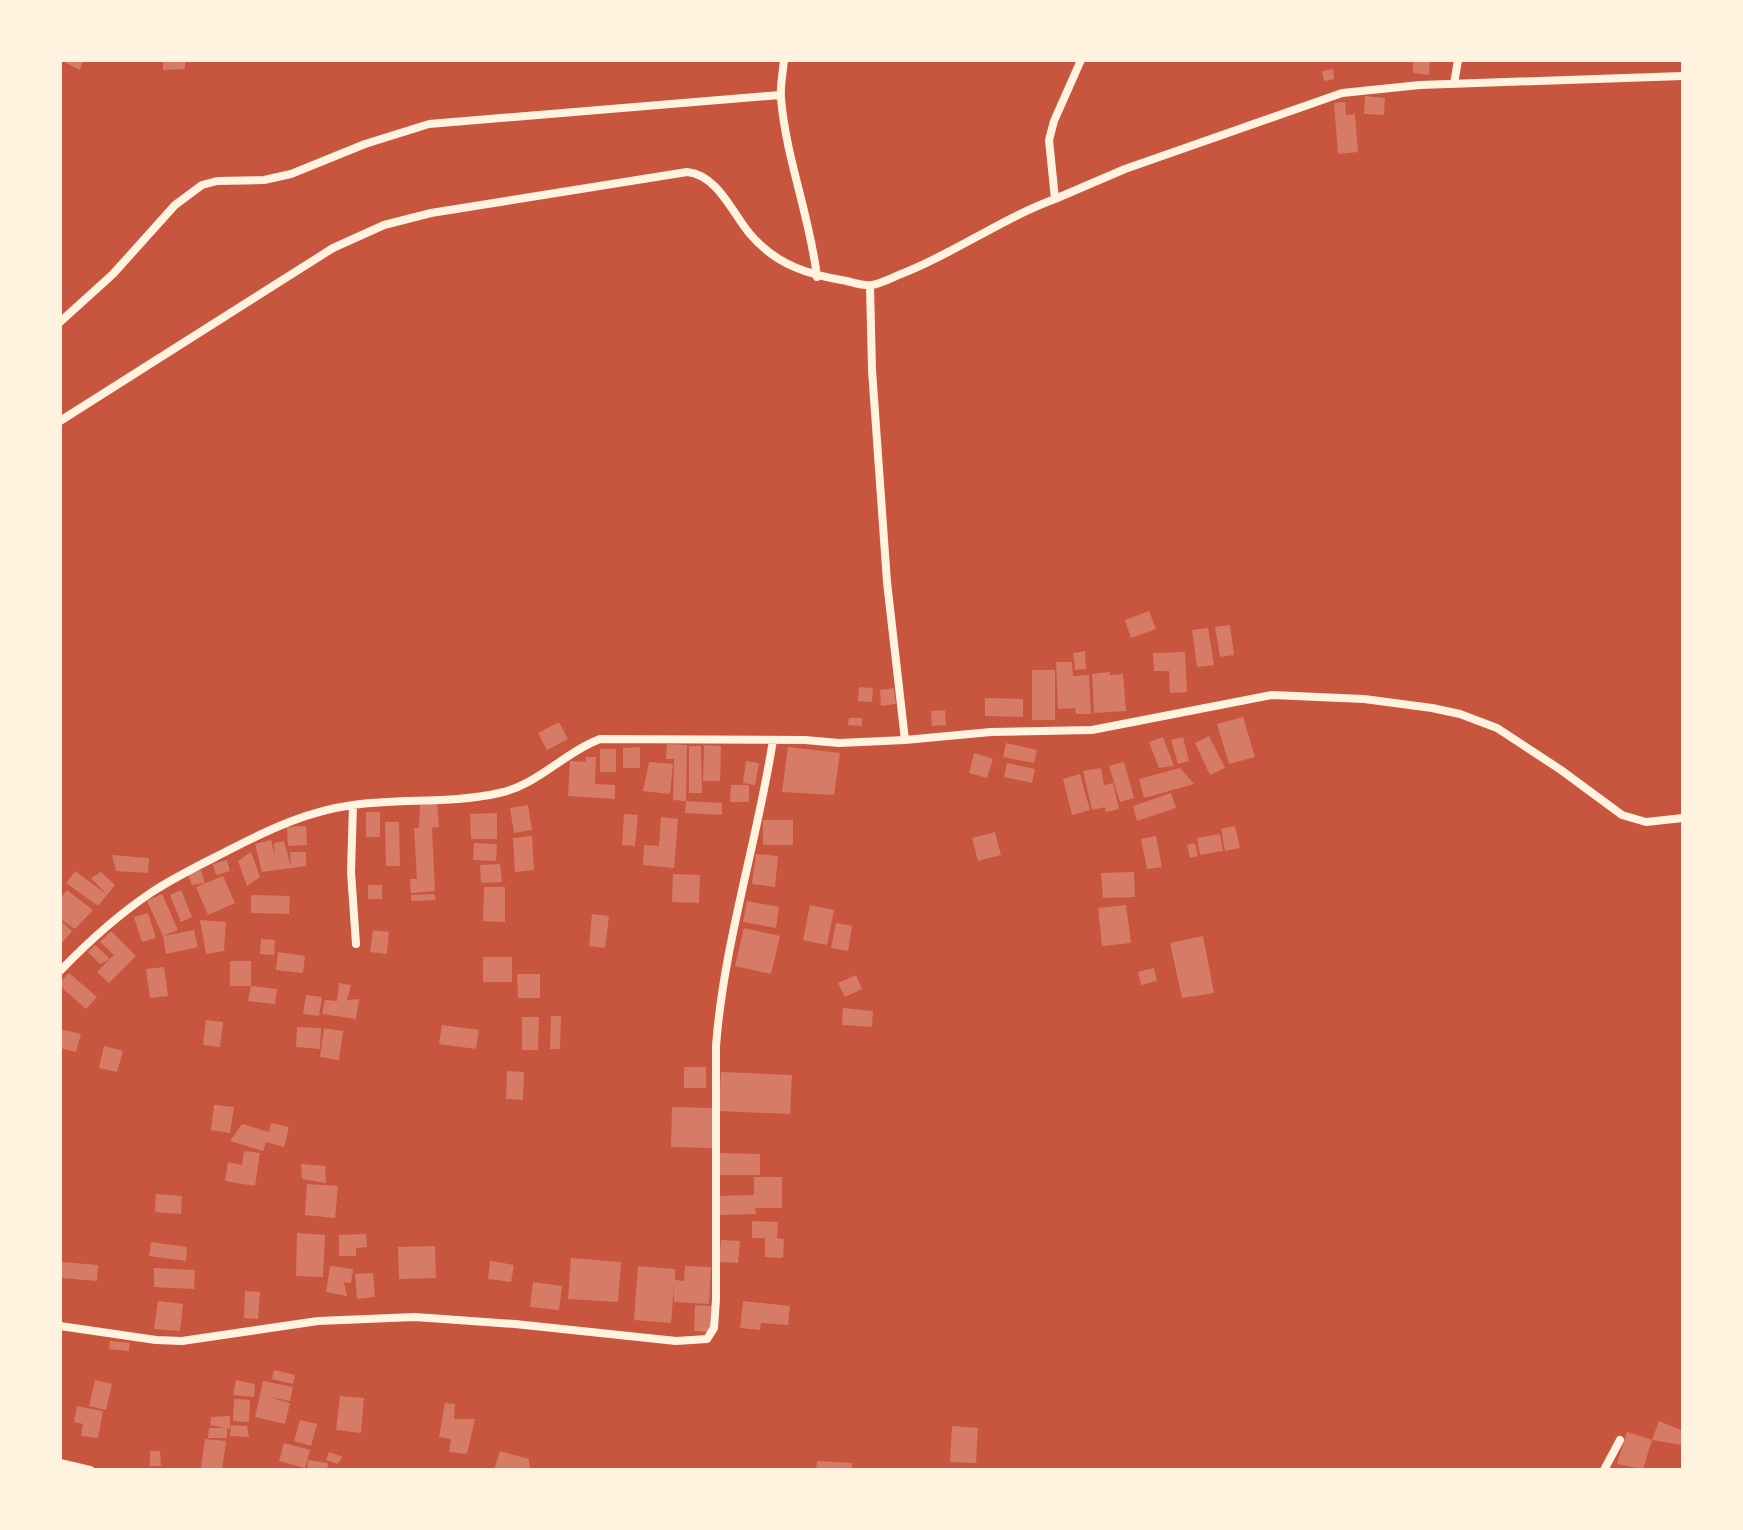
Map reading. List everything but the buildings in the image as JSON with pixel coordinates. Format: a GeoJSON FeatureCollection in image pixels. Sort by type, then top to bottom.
{"type":"FeatureCollection","features":[{"type":"Feature","properties":{"kind":"street"},"geometry":{"type":"LineString","coordinates":[[784,60],[780,95],[788,145],[813,242],[817,277]]}},
{"type":"Feature","properties":{"kind":"street"},"geometry":{"type":"LineString","coordinates":[[1055,199],[1049,140],[1054,121],[1081,60]]}},
{"type":"Feature","properties":{"kind":"street"},"geometry":{"type":"LineString","coordinates":[[1454,84],[1458,60]]}},
{"type":"Feature","properties":{"kind":"street"},"geometry":{"type":"LineString","coordinates":[[60,421],[333,248],[384,225],[431,213],[687,172],[697,173],[706,177],[764,248],[794,269],[817,277],[870,285],[940,257],[1036,206],[1125,169],[1320,99],[1359,91],[1454,84],[1683,76]]}},
{"type":"Feature","properties":{"kind":"street"},"geometry":{"type":"LineString","coordinates":[[60,322],[113,274],[175,205],[202,185],[217,181],[264,180],[291,174],[365,144],[429,124],[780,95]]}},
{"type":"Feature","properties":{"kind":"street"},"geometry":{"type":"LineString","coordinates":[[870,285],[872,370],[888,595],[905,740]]}},
{"type":"Feature","properties":{"kind":"street"},"geometry":{"type":"LineString","coordinates":[[60,971],[129,909],[174,879],[271,828],[323,810],[353,805],[500,793],[538,778],[582,745],[600,739],[839,743],[905,740],[991,732],[1092,730],[1272,695],[1364,699],[1460,714],[1497,728],[1622,815],[1646,822],[1683,818]]}},
{"type":"Feature","properties":{"kind":"street"},"geometry":{"type":"LineString","coordinates":[[60,1326],[182,1341],[318,1321],[415,1317],[676,1341],[707,1339],[714,1328],[716,1299],[716,1046],[719,1009],[725,964],[765,792],[773,740]]}},
{"type":"Feature","properties":{"kind":"street"},"geometry":{"type":"LineString","coordinates":[[353,805],[351,872],[356,944]]}},
{"type":"Feature","properties":{"kind":"street"},"geometry":{"type":"LineString","coordinates":[[1604,1470],[1620,1440]]}},
{"type":"Feature","properties":{"kind":"street"},"geometry":{"type":"LineString","coordinates":[[60,1463],[90,1470]]}}]}
